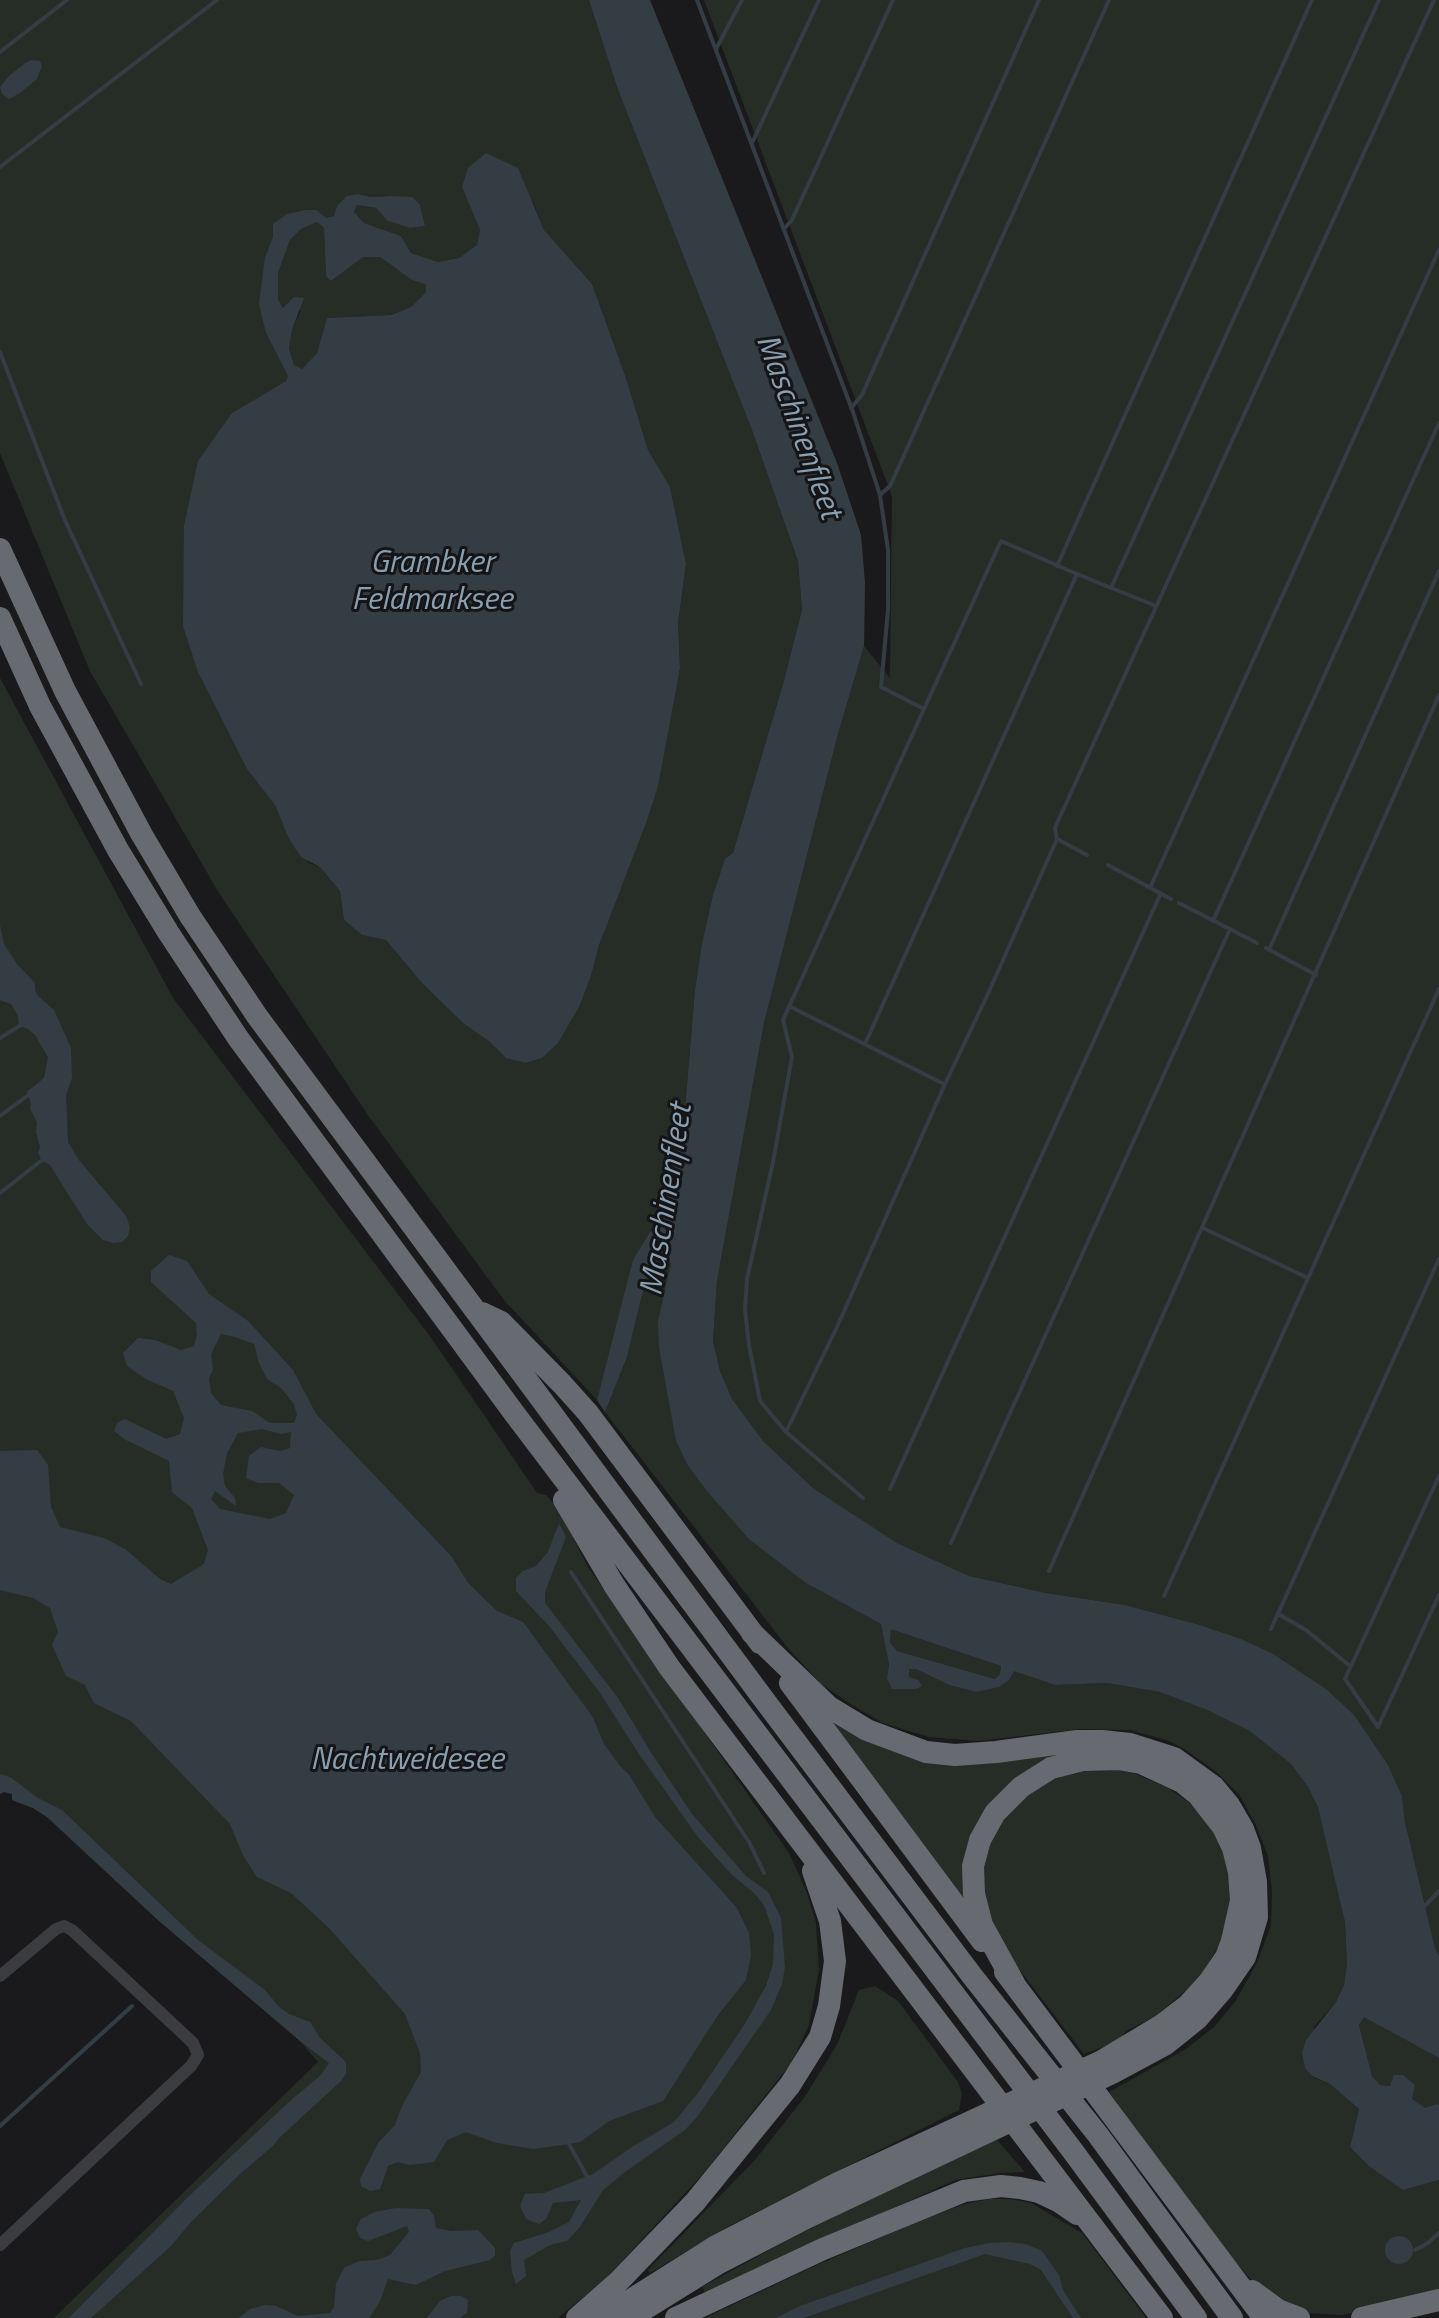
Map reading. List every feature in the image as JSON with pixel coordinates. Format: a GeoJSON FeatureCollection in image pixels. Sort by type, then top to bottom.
{"type":"FeatureCollection","features":[{"type":"Feature","properties":{"kind":"highway"},"geometry":{"type":"LineString","coordinates":[[0,549],[65,691],[142,835],[190,916],[257,1016],[973,1977],[1098,2135],[1232,2318]]}},
{"type":"Feature","properties":{"kind":"highway"},"geometry":{"type":"LineString","coordinates":[[0,618],[40,706],[118,850],[168,932],[247,1050],[514,1413],[1196,2318]]}},
{"type":"Feature","properties":{"kind":"highway"},"geometry":{"type":"LineString","coordinates":[[474,1309],[501,1322],[579,1403],[1264,2318]]}},
{"type":"Feature","properties":{"kind":"highway"},"geometry":{"type":"LineString","coordinates":[[514,1413],[532,1452],[653,1643],[801,1844],[1162,2318]]}},
{"type":"Feature","properties":{"kind":"highway"},"geometry":{"type":"LineString","coordinates":[[630,2318],[731,2256],[989,2122],[1107,2067],[1166,2044],[1197,2019],[1223,1989],[1245,1957],[1257,1917],[1256,1882],[1243,1829],[1214,1787],[1174,1758],[1130,1744],[1077,1741],[955,1755],[926,1752],[895,1743],[829,1707],[752,1633]]}},
{"type":"Feature","properties":{"kind":"highway"},"geometry":{"type":"LineString","coordinates":[[1014,1983],[982,1925],[974,1894],[973,1866],[980,1840],[995,1813],[1021,1787],[1051,1768],[1082,1760],[1119,1759],[1141,1763],[1182,1782],[1211,1811],[1233,1848],[1241,1901],[1232,1941],[1226,1957],[1209,1982],[1188,2005],[1107,2067]]}},
{"type":"Feature","properties":{"kind":"highway"},"geometry":{"type":"LineString","coordinates":[[577,2318],[619,2281],[695,2202],[790,2085],[820,2037],[834,1983],[835,1961],[824,1898],[801,1844]]}},
{"type":"Feature","properties":{"kind":"highway"},"geometry":{"type":"LineString","coordinates":[[602,2318],[716,2246],[836,2184],[989,2122]]}},
{"type":"Feature","properties":{"kind":"highway"},"geometry":{"type":"LineString","coordinates":[[676,2318],[823,2249],[942,2198],[984,2187],[1001,2186],[1039,2192],[1073,2210],[1096,2230]]}},
{"type":"Feature","properties":{"kind":"highway"},"geometry":{"type":"LineString","coordinates":[[1234,2276],[1278,2310],[1299,2318]]}},
{"type":"Feature","properties":{"kind":"highway"},"geometry":{"type":"LineString","coordinates":[[1362,2318],[1439,2300]]}},
{"type":"Feature","properties":{"kind":"street"},"geometry":{"type":"LineString","coordinates":[[0,1976],[56,1929],[64,1926],[72,1930],[193,2043],[198,2055],[191,2066],[0,2245]]}},
{"type":"Feature","properties":{"kind":"shaded area"},"geometry":{"type":"Polygon","coordinates":[[[0,0],[589,0],[617,87],[752,430],[798,561],[802,610],[733,853],[725,859],[702,943],[685,1108],[663,1221],[650,1232],[614,1336],[597,1400],[504,1300],[368,1115],[219,893],[90,671],[0,453],[0,0]],[[462,187],[480,230],[477,245],[459,258],[438,262],[411,253],[401,236],[364,223],[354,212],[357,205],[376,208],[389,221],[410,228],[425,226],[420,205],[390,196],[358,194],[334,216],[326,218],[315,210],[273,237],[265,257],[266,333],[288,376],[286,381],[232,413],[198,672],[247,769],[275,805],[289,839],[309,863],[320,867],[340,891],[344,920],[362,935],[386,940],[422,983],[463,1023],[506,1058],[527,1063],[542,1058],[558,1043],[579,1007],[663,752],[680,668],[678,623],[686,564],[670,487],[648,450],[592,284],[544,230],[533,202],[462,187]]]}},
{"type":"Feature","properties":{"kind":"shaded area"},"geometry":{"type":"Polygon","coordinates":[[[704,0],[1439,0],[1439,1956],[1405,1822],[1402,1796],[1388,1765],[1377,1750],[1240,1639],[1125,1605],[1046,1593],[969,1576],[897,1543],[813,1488],[763,1441],[732,1399],[720,1371],[713,1341],[717,1281],[764,1023],[838,734],[864,646],[890,678],[892,496],[704,0]]]}},
{"type":"Feature","properties":{"kind":"shaded area"},"geometry":{"type":"Polygon","coordinates":[[[317,222],[324,228],[326,276],[331,281],[363,257],[380,257],[396,269],[427,284],[426,292],[411,307],[390,315],[327,318],[317,353],[302,369],[294,365],[289,349],[292,330],[301,310],[284,309],[278,299],[278,273],[290,240],[301,229],[317,222]]]}},
{"type":"Feature","properties":{"kind":"shaded area"},"geometry":{"type":"Polygon","coordinates":[[[0,678],[173,998],[432,1339],[537,1493],[546,1495],[559,1510],[588,1567],[789,1853],[807,1893],[816,1923],[819,1969],[809,2025],[792,2062],[703,2174],[606,2278],[558,2318],[54,2318],[318,2062],[300,2041],[159,1921],[47,1817],[12,1800],[12,1794],[0,1794],[0,678]]]}},
{"type":"Feature","properties":{"kind":"shaded area"},"geometry":{"type":"Polygon","coordinates":[[[659,1255],[668,1257],[671,1264],[665,1295],[676,1441],[688,1466],[707,1491],[806,1583],[881,1624],[889,1665],[887,1678],[905,1689],[915,1689],[921,1686],[909,1677],[909,1669],[916,1669],[949,1685],[976,1692],[1014,1670],[1055,1685],[1107,1683],[1160,1692],[1251,1731],[1291,1764],[1318,1807],[1345,1922],[1347,1965],[1344,1985],[1336,2002],[1314,2027],[1312,2077],[1330,2084],[1359,2109],[1350,2147],[1403,2190],[1439,2180],[1439,2294],[1342,2315],[1308,2313],[1261,2291],[1231,2257],[1109,2092],[1186,2049],[1214,2027],[1235,2002],[1257,1963],[1271,1925],[1272,1892],[1268,1856],[1239,1794],[1186,1750],[1149,1735],[1130,1730],[1079,1729],[979,1741],[929,1737],[883,1723],[820,1683],[788,1648],[605,1412],[627,1357],[651,1258],[659,1255]]]}},
{"type":"Feature","properties":{"kind":"shaded area"},"geometry":{"type":"Polygon","coordinates":[[[891,1628],[1001,1666],[1000,1674],[995,1679],[897,1651],[890,1642],[891,1628]]]}},
{"type":"Feature","properties":{"kind":"shaded area"},"geometry":{"type":"Polygon","coordinates":[[[812,1697],[875,1742],[1067,1749],[994,1807],[971,1910],[812,1697]]]}},
{"type":"Feature","properties":{"kind":"shaded area"},"geometry":{"type":"Polygon","coordinates":[[[1108,1768],[1131,1772],[1168,1788],[1187,1801],[1214,1828],[1229,1858],[1233,1898],[1224,1937],[1198,1980],[1156,2016],[1126,2031],[1119,2041],[1084,2054],[1003,1948],[986,1915],[980,1884],[984,1852],[999,1822],[1019,1798],[1045,1782],[1085,1769],[1108,1768]]]}},
{"type":"Feature","properties":{"kind":"shaded area"},"geometry":{"type":"Polygon","coordinates":[[[875,1986],[898,2001],[958,2082],[962,2094],[959,2110],[727,2227],[650,2273],[648,2270],[755,2160],[804,2098],[837,2045],[859,1990],[875,1986]]]}},
{"type":"Feature","properties":{"kind":"shaded area"},"geometry":{"type":"Polygon","coordinates":[[[1363,2016],[1439,2058],[1439,2105],[1425,2108],[1390,2086],[1380,2085],[1372,2076],[1359,2025],[1363,2016]]]}},
{"type":"Feature","properties":{"kind":"shaded area"},"geometry":{"type":"Polygon","coordinates":[[[997,2140],[1025,2172],[955,2180],[706,2294],[702,2287],[923,2172],[997,2140]]]}},
{"type":"Feature","properties":{"kind":"shaded area"},"geometry":{"type":"Polygon","coordinates":[[[990,2199],[1031,2203],[1082,2233],[1146,2318],[1081,2318],[1063,2291],[1056,2290],[1073,2318],[705,2318],[929,2217],[990,2199]]]}},
{"type":"Feature","properties":{"kind":"water","name":"Maschinenfleet"},"geometry":{"type":"Polygon","coordinates":[[[589,0],[650,0],[837,463],[861,535],[865,583],[864,646],[838,734],[764,1023],[717,1281],[713,1341],[720,1371],[732,1399],[763,1441],[813,1488],[897,1543],[969,1576],[1046,1593],[1125,1605],[1241,1639],[1273,1654],[1326,1689],[1354,1715],[1388,1765],[1402,1796],[1405,1822],[1439,1956],[1439,2058],[1364,2017],[1359,2025],[1372,2076],[1380,2085],[1390,2086],[1394,2075],[1403,2075],[1415,2085],[1412,2099],[1425,2108],[1439,2105],[1439,2180],[1403,2190],[1369,2166],[1350,2147],[1359,2109],[1305,2068],[1302,2053],[1306,2040],[1336,2002],[1344,1985],[1347,1965],[1345,1922],[1318,1807],[1291,1764],[1250,1731],[1160,1692],[1107,1683],[1055,1685],[1014,1671],[1009,1680],[999,1687],[976,1692],[949,1685],[916,1669],[909,1669],[909,1677],[918,1680],[922,1686],[892,1689],[887,1678],[889,1665],[881,1624],[806,1583],[749,1539],[688,1466],[676,1441],[659,1347],[658,1321],[671,1264],[667,1257],[659,1255],[651,1258],[627,1357],[605,1412],[597,1400],[633,1260],[650,1232],[663,1221],[685,1108],[702,943],[725,859],[733,853],[802,610],[798,561],[752,430],[617,87],[589,0]],[[891,1629],[890,1642],[897,1651],[995,1679],[1000,1674],[1001,1666],[891,1629]]]}},
{"type":"Feature","properties":{"kind":"water"},"geometry":{"type":"Polygon","coordinates":[[[31,60],[40,61],[42,66],[37,79],[9,99],[2,94],[0,87],[31,60]]]}},
{"type":"Feature","properties":{"kind":"water","name":"Grambker Feldmarksee"},"geometry":{"type":"Polygon","coordinates":[[[486,153],[518,168],[544,230],[592,284],[648,450],[670,487],[686,564],[678,623],[680,668],[658,786],[579,1007],[558,1043],[542,1058],[526,1063],[506,1058],[463,1023],[422,983],[386,940],[362,935],[344,920],[340,891],[320,867],[301,857],[289,839],[275,805],[247,769],[198,672],[183,626],[184,526],[198,461],[232,413],[286,381],[288,376],[266,333],[259,304],[273,224],[287,214],[306,210],[316,210],[326,218],[334,216],[337,206],[347,196],[412,197],[420,205],[425,226],[410,228],[388,221],[376,208],[357,205],[354,212],[364,223],[401,236],[411,253],[438,262],[459,258],[477,245],[480,230],[462,187],[468,168],[486,153]],[[317,222],[301,229],[290,240],[278,273],[278,299],[283,308],[294,297],[304,298],[292,330],[289,349],[294,365],[302,369],[317,353],[327,318],[391,315],[411,307],[426,292],[426,284],[412,280],[380,257],[363,257],[331,281],[326,276],[324,228],[317,222]]]}},
{"type":"Feature","properties":{"kind":"water"},"geometry":{"type":"Polygon","coordinates":[[[0,925],[4,944],[35,983],[38,996],[54,1010],[71,1048],[72,1078],[66,1095],[68,1142],[78,1159],[126,1216],[130,1227],[128,1236],[122,1242],[103,1240],[87,1224],[50,1165],[42,1161],[38,1153],[37,1122],[30,1109],[27,1092],[44,1078],[48,1057],[35,1035],[19,1025],[11,1004],[0,1000],[0,925]]]}},
{"type":"Feature","properties":{"kind":"water","name":"Nachtweidesee"},"geometry":{"type":"Polygon","coordinates":[[[169,1255],[187,1261],[209,1294],[248,1321],[293,1370],[316,1414],[452,1557],[468,1583],[497,1611],[523,1622],[592,1716],[604,1744],[630,1776],[655,1817],[737,1908],[749,1933],[751,1955],[746,1980],[718,2015],[663,2101],[609,2121],[580,2142],[569,2144],[533,2149],[497,2143],[466,2132],[447,2140],[434,2162],[409,2165],[398,2162],[388,2166],[380,2189],[370,2191],[361,2186],[360,2179],[378,2143],[395,2125],[421,2072],[420,2053],[405,2014],[329,1928],[291,1893],[257,1877],[243,1855],[230,1824],[131,1721],[94,1703],[85,1685],[66,1676],[52,1645],[58,1632],[50,1608],[33,1598],[0,1590],[0,1451],[37,1450],[48,1465],[51,1507],[60,1527],[104,1538],[125,1549],[160,1579],[171,1584],[204,1564],[208,1550],[192,1508],[172,1492],[169,1461],[114,1431],[117,1423],[125,1419],[166,1439],[180,1434],[184,1418],[173,1391],[127,1366],[123,1353],[138,1338],[155,1340],[181,1350],[194,1346],[196,1323],[151,1282],[151,1271],[169,1255]],[[221,1334],[211,1354],[211,1393],[221,1405],[252,1411],[270,1423],[294,1423],[297,1415],[294,1404],[281,1388],[267,1379],[254,1344],[221,1334]],[[262,1429],[238,1433],[227,1453],[223,1474],[225,1486],[235,1498],[236,1506],[215,1491],[211,1499],[220,1509],[270,1519],[286,1513],[294,1495],[279,1483],[258,1483],[246,1478],[249,1456],[261,1447],[280,1451],[290,1448],[291,1432],[281,1434],[262,1429]]]}},
{"type":"Feature","properties":{"kind":"water"},"geometry":{"type":"Polygon","coordinates":[[[559,1523],[566,1537],[545,1592],[545,1603],[618,1698],[692,1814],[746,1876],[768,1892],[781,1918],[785,1967],[782,1984],[771,2010],[697,2117],[685,2130],[603,2190],[580,2227],[567,2241],[550,2245],[524,2260],[526,2276],[516,2284],[510,2251],[514,2243],[569,2222],[581,2200],[553,2203],[546,2219],[539,2224],[526,2219],[520,2206],[525,2194],[544,2193],[593,2174],[674,2122],[743,2027],[766,1986],[773,1964],[774,1934],[764,1905],[698,1837],[600,1693],[550,1627],[516,1591],[516,1578],[523,1571],[536,1566],[548,1552],[559,1523]]]}},
{"type":"Feature","properties":{"kind":"water"},"geometry":{"type":"Polygon","coordinates":[[[0,1774],[10,1777],[38,1798],[62,1810],[198,1940],[265,1990],[279,2007],[310,2022],[320,2038],[346,2062],[346,2074],[341,2081],[241,2173],[171,2246],[91,2318],[69,2318],[188,2197],[321,2075],[329,2063],[159,1921],[47,1817],[12,1800],[12,1794],[0,1794],[0,1774]]]}},
{"type":"Feature","properties":{"kind":"water"},"geometry":{"type":"Polygon","coordinates":[[[396,2208],[429,2209],[436,2228],[478,2230],[495,2248],[495,2255],[490,2260],[445,2271],[416,2285],[388,2279],[380,2301],[369,2318],[239,2318],[250,2309],[265,2305],[276,2306],[298,2316],[330,2313],[334,2307],[336,2283],[345,2267],[390,2255],[409,2232],[407,2226],[368,2241],[360,2238],[356,2229],[361,2219],[374,2212],[396,2208]]]}},
{"type":"Feature","properties":{"kind":"water"},"geometry":{"type":"Polygon","coordinates":[[[1399,2236],[1409,2240],[1413,2250],[1409,2260],[1399,2264],[1389,2260],[1385,2250],[1389,2240],[1399,2236]]]}},
{"type":"Feature","properties":{"kind":"water"},"geometry":{"type":"Polygon","coordinates":[[[1009,2242],[1026,2244],[1042,2251],[1059,2275],[1063,2290],[1081,2318],[1073,2318],[1041,2270],[1030,2264],[985,2254],[804,2318],[776,2318],[800,2306],[965,2248],[1009,2242]]]}},
{"type":"Feature","properties":{"kind":"water"},"geometry":{"type":"Polygon","coordinates":[[[451,2296],[468,2300],[467,2313],[460,2318],[427,2318],[440,2301],[451,2296]]]}},
{"type":"Feature","properties":{"kind":"waterway"},"geometry":{"type":"LineString","coordinates":[[0,52],[67,0]]}},
{"type":"Feature","properties":{"kind":"waterway"},"geometry":{"type":"LineString","coordinates":[[0,167],[217,0]]}},
{"type":"Feature","properties":{"kind":"waterway"},"geometry":{"type":"LineString","coordinates":[[697,0],[853,412],[880,495],[888,550],[888,610],[881,687],[924,709],[783,1020],[792,1057],[747,1279],[745,1310],[760,1401],[786,1432],[863,1498]]}},
{"type":"Feature","properties":{"kind":"waterway"},"geometry":{"type":"LineString","coordinates":[[716,49],[742,0]]}},
{"type":"Feature","properties":{"kind":"waterway"},"geometry":{"type":"LineString","coordinates":[[752,143],[819,0]]}},
{"type":"Feature","properties":{"kind":"waterway"},"geometry":{"type":"LineString","coordinates":[[784,229],[792,220],[893,0]]}},
{"type":"Feature","properties":{"kind":"waterway"},"geometry":{"type":"LineString","coordinates":[[851,408],[862,395],[1039,0]]}},
{"type":"Feature","properties":{"kind":"waterway"},"geometry":{"type":"LineString","coordinates":[[880,495],[890,486],[1109,0]]}},
{"type":"Feature","properties":{"kind":"waterway"},"geometry":{"type":"LineString","coordinates":[[1057,566],[1312,0]]}},
{"type":"Feature","properties":{"kind":"waterway"},"geometry":{"type":"LineString","coordinates":[[1111,588],[1379,0]]}},
{"type":"Feature","properties":{"kind":"waterway"},"geometry":{"type":"LineString","coordinates":[[786,1432],[837,1327],[1057,839],[1055,828],[1058,821],[1434,0]]}},
{"type":"Feature","properties":{"kind":"waterway"},"geometry":{"type":"LineString","coordinates":[[1150,888],[1439,250]]}},
{"type":"Feature","properties":{"kind":"waterway"},"geometry":{"type":"LineString","coordinates":[[0,352],[64,518],[141,684]]}},
{"type":"Feature","properties":{"kind":"waterway"},"geometry":{"type":"LineString","coordinates":[[1213,921],[1439,423]]}},
{"type":"Feature","properties":{"kind":"waterway"},"geometry":{"type":"LineString","coordinates":[[924,709],[1001,541],[1156,606]]}},
{"type":"Feature","properties":{"kind":"waterway"},"geometry":{"type":"LineString","coordinates":[[1269,950],[1439,571]]}},
{"type":"Feature","properties":{"kind":"waterway"},"geometry":{"type":"LineString","coordinates":[[865,1044],[1077,574]]}},
{"type":"Feature","properties":{"kind":"waterway"},"geometry":{"type":"LineString","coordinates":[[1049,1571],[1439,695]]}},
{"type":"Feature","properties":{"kind":"waterway"},"geometry":{"type":"LineString","coordinates":[[1057,839],[1087,855]]}},
{"type":"Feature","properties":{"kind":"waterway"},"geometry":{"type":"LineString","coordinates":[[1108,865],[1171,899]]}},
{"type":"Feature","properties":{"kind":"waterway"},"geometry":{"type":"LineString","coordinates":[[890,1489],[1161,893]]}},
{"type":"Feature","properties":{"kind":"waterway"},"geometry":{"type":"LineString","coordinates":[[1179,903],[1257,943]]}},
{"type":"Feature","properties":{"kind":"waterway"},"geometry":{"type":"LineString","coordinates":[[951,1543],[1230,929]]}},
{"type":"Feature","properties":{"kind":"waterway"},"geometry":{"type":"LineString","coordinates":[[1266,948],[1316,975]]}},
{"type":"Feature","properties":{"kind":"waterway"},"geometry":{"type":"LineString","coordinates":[[1164,1596],[1439,989]]}},
{"type":"Feature","properties":{"kind":"waterway"},"geometry":{"type":"LineString","coordinates":[[789,1006],[944,1084]]}},
{"type":"Feature","properties":{"kind":"waterway"},"geometry":{"type":"LineString","coordinates":[[0,1038],[21,1025]]}},
{"type":"Feature","properties":{"kind":"waterway"},"geometry":{"type":"LineString","coordinates":[[0,1116],[30,1094]]}},
{"type":"Feature","properties":{"kind":"waterway"},"geometry":{"type":"LineString","coordinates":[[0,1193],[46,1157]]}},
{"type":"Feature","properties":{"kind":"waterway"},"geometry":{"type":"LineString","coordinates":[[1203,1228],[1308,1278]]}},
{"type":"Feature","properties":{"kind":"waterway"},"geometry":{"type":"LineString","coordinates":[[1271,1629],[1439,1259]]}},
{"type":"Feature","properties":{"kind":"waterway"},"geometry":{"type":"LineString","coordinates":[[1439,1476],[1345,1679],[1378,1727],[1439,1595]]}},
{"type":"Feature","properties":{"kind":"waterway"},"geometry":{"type":"LineString","coordinates":[[571,1572],[749,1842],[764,1873]]}},
{"type":"Feature","properties":{"kind":"waterway"},"geometry":{"type":"LineString","coordinates":[[1278,1614],[1306,1630],[1350,1666]]}},
{"type":"Feature","properties":{"kind":"waterway"},"geometry":{"type":"LineString","coordinates":[[1421,1910],[1439,1891]]}},
{"type":"Feature","properties":{"kind":"waterway"},"geometry":{"type":"LineString","coordinates":[[0,2126],[132,2006]]}},
{"type":"Feature","properties":{"kind":"waterway"},"geometry":{"type":"LineString","coordinates":[[569,2144],[589,2180]]}},
{"type":"Feature","properties":{"kind":"waterway"},"geometry":{"type":"LineString","coordinates":[[1415,2250],[1439,2233]]}}]}
